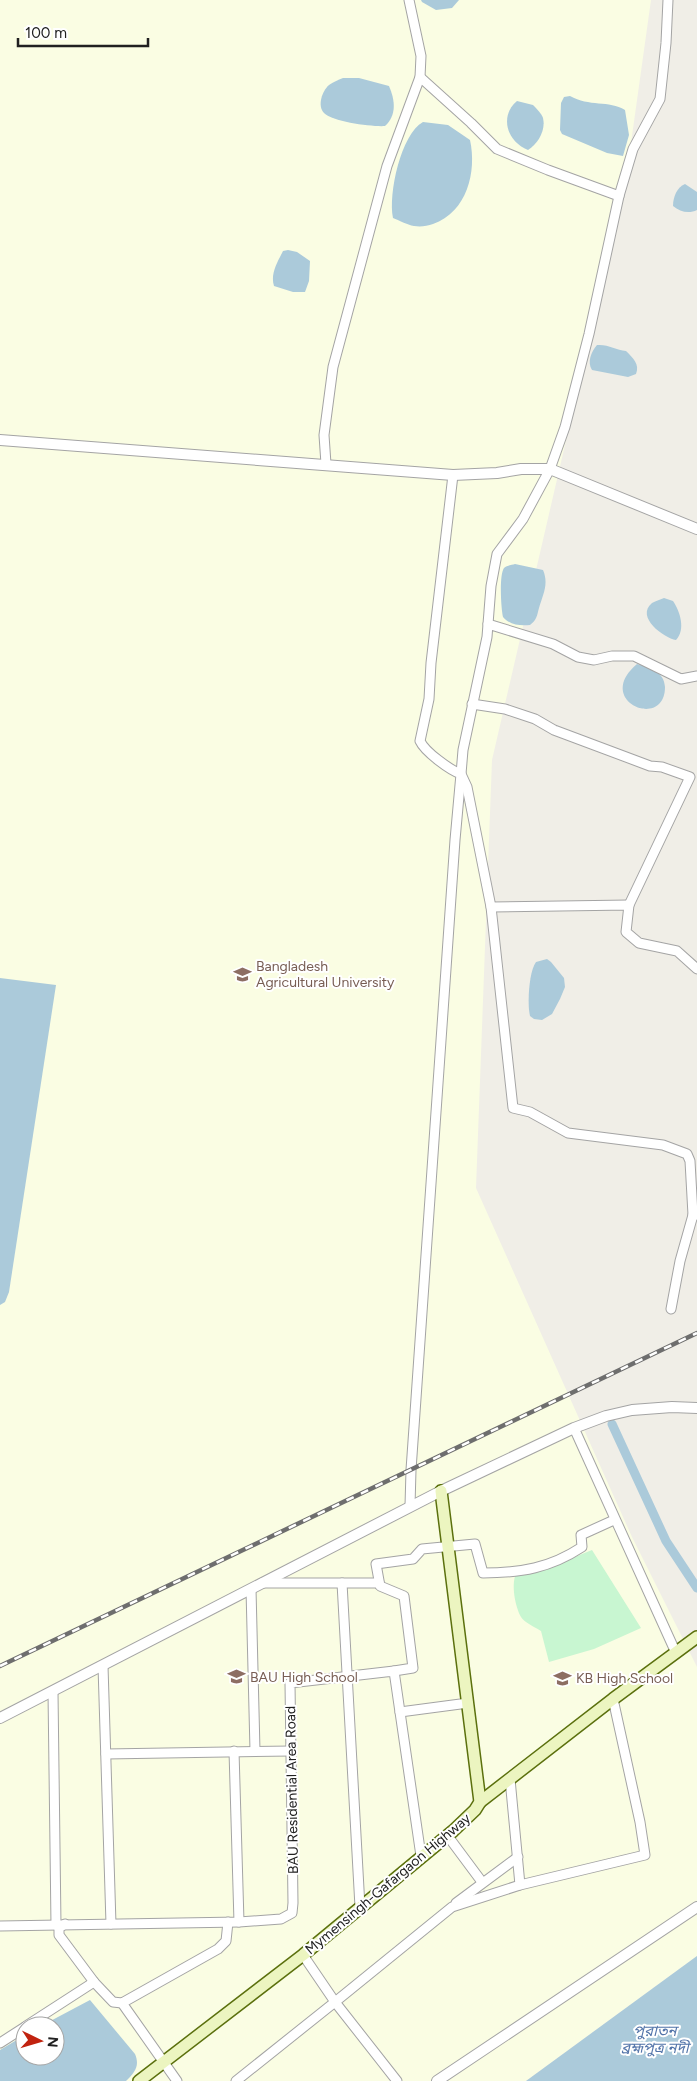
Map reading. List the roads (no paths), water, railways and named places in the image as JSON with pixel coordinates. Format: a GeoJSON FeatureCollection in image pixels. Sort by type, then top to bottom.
{"type":"FeatureCollection","features":[{"type":"Feature","properties":{"kind":"main road","name":"Mymensingh-Gafargaon Highway"},"geometry":{"type":"LineString","coordinates":[[139,2081],[303,1955],[447,1835],[475,1810],[480,1802],[441,1491]]}},
{"type":"Feature","properties":{"kind":"main road"},"geometry":{"type":"LineString","coordinates":[[480,1802],[613,1699],[697,1638]]}},
{"type":"Feature","properties":{"kind":"street"},"geometry":{"type":"LineString","coordinates":[[326,464],[324,435],[333,367],[386,166],[420,77],[421,56],[409,0]]}},
{"type":"Feature","properties":{"kind":"street"},"geometry":{"type":"LineString","coordinates":[[410,1506],[415,1412],[463,750],[487,637],[491,586],[497,554],[523,519],[550,470],[565,427],[619,196],[633,149],[660,99],[666,44],[668,0]]}},
{"type":"Feature","properties":{"kind":"street"},"geometry":{"type":"LineString","coordinates":[[420,77],[472,123],[497,149],[619,196]]}},
{"type":"Feature","properties":{"kind":"street"},"geometry":{"type":"LineString","coordinates":[[0,440],[453,475],[497,473],[521,469],[550,470],[697,529]]}},
{"type":"Feature","properties":{"kind":"street"},"geometry":{"type":"LineString","coordinates":[[453,475],[431,663],[429,699],[420,741],[423,747],[442,761],[450,770],[461,774],[467,787],[490,907],[513,1108],[530,1112],[568,1133],[663,1145],[686,1154],[690,1161],[695,1215],[680,1261],[671,1310]]}},
{"type":"Feature","properties":{"kind":"street"},"geometry":{"type":"LineString","coordinates":[[488,624],[552,644],[578,657],[594,660],[612,656],[634,656],[680,679],[697,676]]}},
{"type":"Feature","properties":{"kind":"street"},"geometry":{"type":"LineString","coordinates":[[472,704],[513,712],[535,719],[574,738],[650,766],[662,767],[690,777],[628,905],[626,932],[639,943],[676,951],[697,969]]}},
{"type":"Feature","properties":{"kind":"street"},"geometry":{"type":"LineString","coordinates":[[490,907],[628,905]]}},
{"type":"Feature","properties":{"kind":"street"},"geometry":{"type":"LineString","coordinates":[[0,1718],[104,1666],[410,1506],[574,1428],[606,1416],[632,1410],[658,1407],[697,1408]]}},
{"type":"Feature","properties":{"kind":"street"},"geometry":{"type":"LineString","coordinates":[[574,1428],[614,1520],[676,1653]]}},
{"type":"Feature","properties":{"kind":"street"},"geometry":{"type":"LineString","coordinates":[[262,1583],[379,1583],[376,1564],[413,1559],[422,1549],[475,1544],[483,1573],[514,1573],[550,1564],[576,1551],[583,1544],[581,1535],[614,1520]]}},
{"type":"Feature","properties":{"kind":"street"},"geometry":{"type":"LineString","coordinates":[[342,1583],[360,1907]]}},
{"type":"Feature","properties":{"kind":"street","name":"BAU Residential Area Road"},"geometry":{"type":"LineString","coordinates":[[0,1926],[239,1922],[281,1919],[292,1913],[290,1682],[413,1668],[404,1596],[380,1586],[379,1583]]}},
{"type":"Feature","properties":{"kind":"street"},"geometry":{"type":"LineString","coordinates":[[251,1589],[255,1751]]}},
{"type":"Feature","properties":{"kind":"street"},"geometry":{"type":"LineString","coordinates":[[104,1666],[110,1924]]}},
{"type":"Feature","properties":{"kind":"street"},"geometry":{"type":"LineString","coordinates":[[394,1671],[421,1856]]}},
{"type":"Feature","properties":{"kind":"street"},"geometry":{"type":"LineString","coordinates":[[52,1692],[59,1935],[94,1982],[113,2002],[122,2003],[218,1949],[226,1941],[228,1922]]}},
{"type":"Feature","properties":{"kind":"street"},"geometry":{"type":"LineString","coordinates":[[452,1907],[520,1885],[645,1855],[640,1822],[613,1699]]}},
{"type":"Feature","properties":{"kind":"street"},"geometry":{"type":"LineString","coordinates":[[400,1712],[468,1703]]}},
{"type":"Feature","properties":{"kind":"street"},"geometry":{"type":"LineString","coordinates":[[106,1754],[291,1750]]}},
{"type":"Feature","properties":{"kind":"street"},"geometry":{"type":"LineString","coordinates":[[234,1751],[239,1922]]}},
{"type":"Feature","properties":{"kind":"street"},"geometry":{"type":"LineString","coordinates":[[510,1779],[520,1885]]}},
{"type":"Feature","properties":{"kind":"street"},"geometry":{"type":"LineString","coordinates":[[447,1835],[482,1882]]}},
{"type":"Feature","properties":{"kind":"street"},"geometry":{"type":"LineString","coordinates":[[236,2081],[482,1882],[518,1857]]}},
{"type":"Feature","properties":{"kind":"street"},"geometry":{"type":"LineString","coordinates":[[437,2081],[697,1907]]}},
{"type":"Feature","properties":{"kind":"street"},"geometry":{"type":"LineString","coordinates":[[303,1955],[335,2002],[397,2081]]}},
{"type":"Feature","properties":{"kind":"street"},"geometry":{"type":"LineString","coordinates":[[41,2016],[94,1982]]}},
{"type":"Feature","properties":{"kind":"street"},"geometry":{"type":"LineString","coordinates":[[122,2003],[177,2081]]}},
{"type":"Feature","properties":{"kind":"street"},"geometry":{"type":"LineString","coordinates":[[0,2042],[15,2033]]}},
{"type":"Feature","properties":{"kind":"water"},"geometry":{"type":"Polygon","coordinates":[[[421,0],[459,0],[452,8],[436,10],[421,0]]]}},
{"type":"Feature","properties":{"kind":"water"},"geometry":{"type":"Polygon","coordinates":[[[343,78],[359,78],[389,86],[394,107],[392,117],[385,126],[363,125],[344,121],[324,113],[321,107],[321,99],[324,91],[331,84],[343,78]]]}},
{"type":"Feature","properties":{"kind":"water"},"geometry":{"type":"Polygon","coordinates":[[[570,96],[584,101],[612,105],[625,110],[629,135],[623,156],[607,153],[562,134],[560,130],[561,103],[564,97],[570,96]]]}},
{"type":"Feature","properties":{"kind":"water"},"geometry":{"type":"Polygon","coordinates":[[[517,101],[533,105],[543,118],[544,123],[540,136],[528,150],[515,141],[508,128],[508,114],[511,107],[517,101]]]}},
{"type":"Feature","properties":{"kind":"water"},"geometry":{"type":"Polygon","coordinates":[[[423,122],[448,125],[470,140],[472,165],[467,190],[454,210],[445,218],[433,224],[417,226],[409,225],[393,218],[392,195],[398,166],[408,139],[423,122]]]}},
{"type":"Feature","properties":{"kind":"water"},"geometry":{"type":"Polygon","coordinates":[[[685,184],[697,192],[697,210],[691,212],[679,210],[673,206],[676,193],[685,184]]]}},
{"type":"Feature","properties":{"kind":"water"},"geometry":{"type":"Polygon","coordinates":[[[283,251],[297,252],[310,261],[309,281],[305,292],[293,292],[274,286],[275,268],[283,251]]]}},
{"type":"Feature","properties":{"kind":"water"},"geometry":{"type":"Polygon","coordinates":[[[597,345],[605,345],[626,351],[636,364],[636,374],[628,377],[592,370],[590,357],[597,345]]]}},
{"type":"Feature","properties":{"kind":"water"},"geometry":{"type":"Polygon","coordinates":[[[515,564],[543,570],[545,575],[544,594],[536,617],[530,625],[515,624],[503,617],[502,572],[505,567],[515,564]]]}},
{"type":"Feature","properties":{"kind":"water"},"geometry":{"type":"Polygon","coordinates":[[[664,598],[673,601],[680,615],[681,631],[676,640],[653,626],[647,614],[652,603],[664,598]]]}},
{"type":"Feature","properties":{"kind":"water"},"geometry":{"type":"Polygon","coordinates":[[[637,664],[656,671],[664,682],[665,687],[662,700],[654,707],[645,709],[634,706],[627,699],[623,689],[626,677],[637,664]]]}},
{"type":"Feature","properties":{"kind":"water"},"geometry":{"type":"Polygon","coordinates":[[[547,959],[564,978],[565,987],[552,1014],[542,1020],[534,1019],[530,1016],[529,1004],[529,988],[532,973],[536,962],[547,959]]]}},
{"type":"Feature","properties":{"kind":"water"},"geometry":{"type":"Polygon","coordinates":[[[0,978],[56,985],[9,1292],[5,1302],[0,1305],[0,978]]]}},
{"type":"Feature","properties":{"kind":"water","name":"পুরাতন ব্রহ্মপুত্র নদী"},"geometry":{"type":"Polygon","coordinates":[[[697,1956],[697,2081],[526,2081],[697,1956]]]}},
{"type":"Feature","properties":{"kind":"water"},"geometry":{"type":"Polygon","coordinates":[[[90,2000],[135,2054],[137,2065],[132,2075],[126,2081],[0,2081],[0,2050],[15,2041],[15,2066],[65,2066],[65,2016],[60,2016],[90,2000]]]}},
{"type":"Feature","properties":{"kind":"waterway"},"geometry":{"type":"LineString","coordinates":[[612,1424],[666,1541],[697,1588]]}},
{"type":"Feature","properties":{"kind":"railway"},"geometry":{"type":"LineString","coordinates":[[0,1666],[697,1333]]}},
{"type":"Feature","properties":{"kind":"place","name":"Bangladesh Agricultural University"},"geometry":{"type":"Point","coordinates":[242,974]}},
{"type":"Feature","properties":{"kind":"place","name":"BAU High School"},"geometry":{"type":"Point","coordinates":[236,1677]}},
{"type":"Feature","properties":{"kind":"place","name":"KB High School"},"geometry":{"type":"Point","coordinates":[562,1678]}}]}
